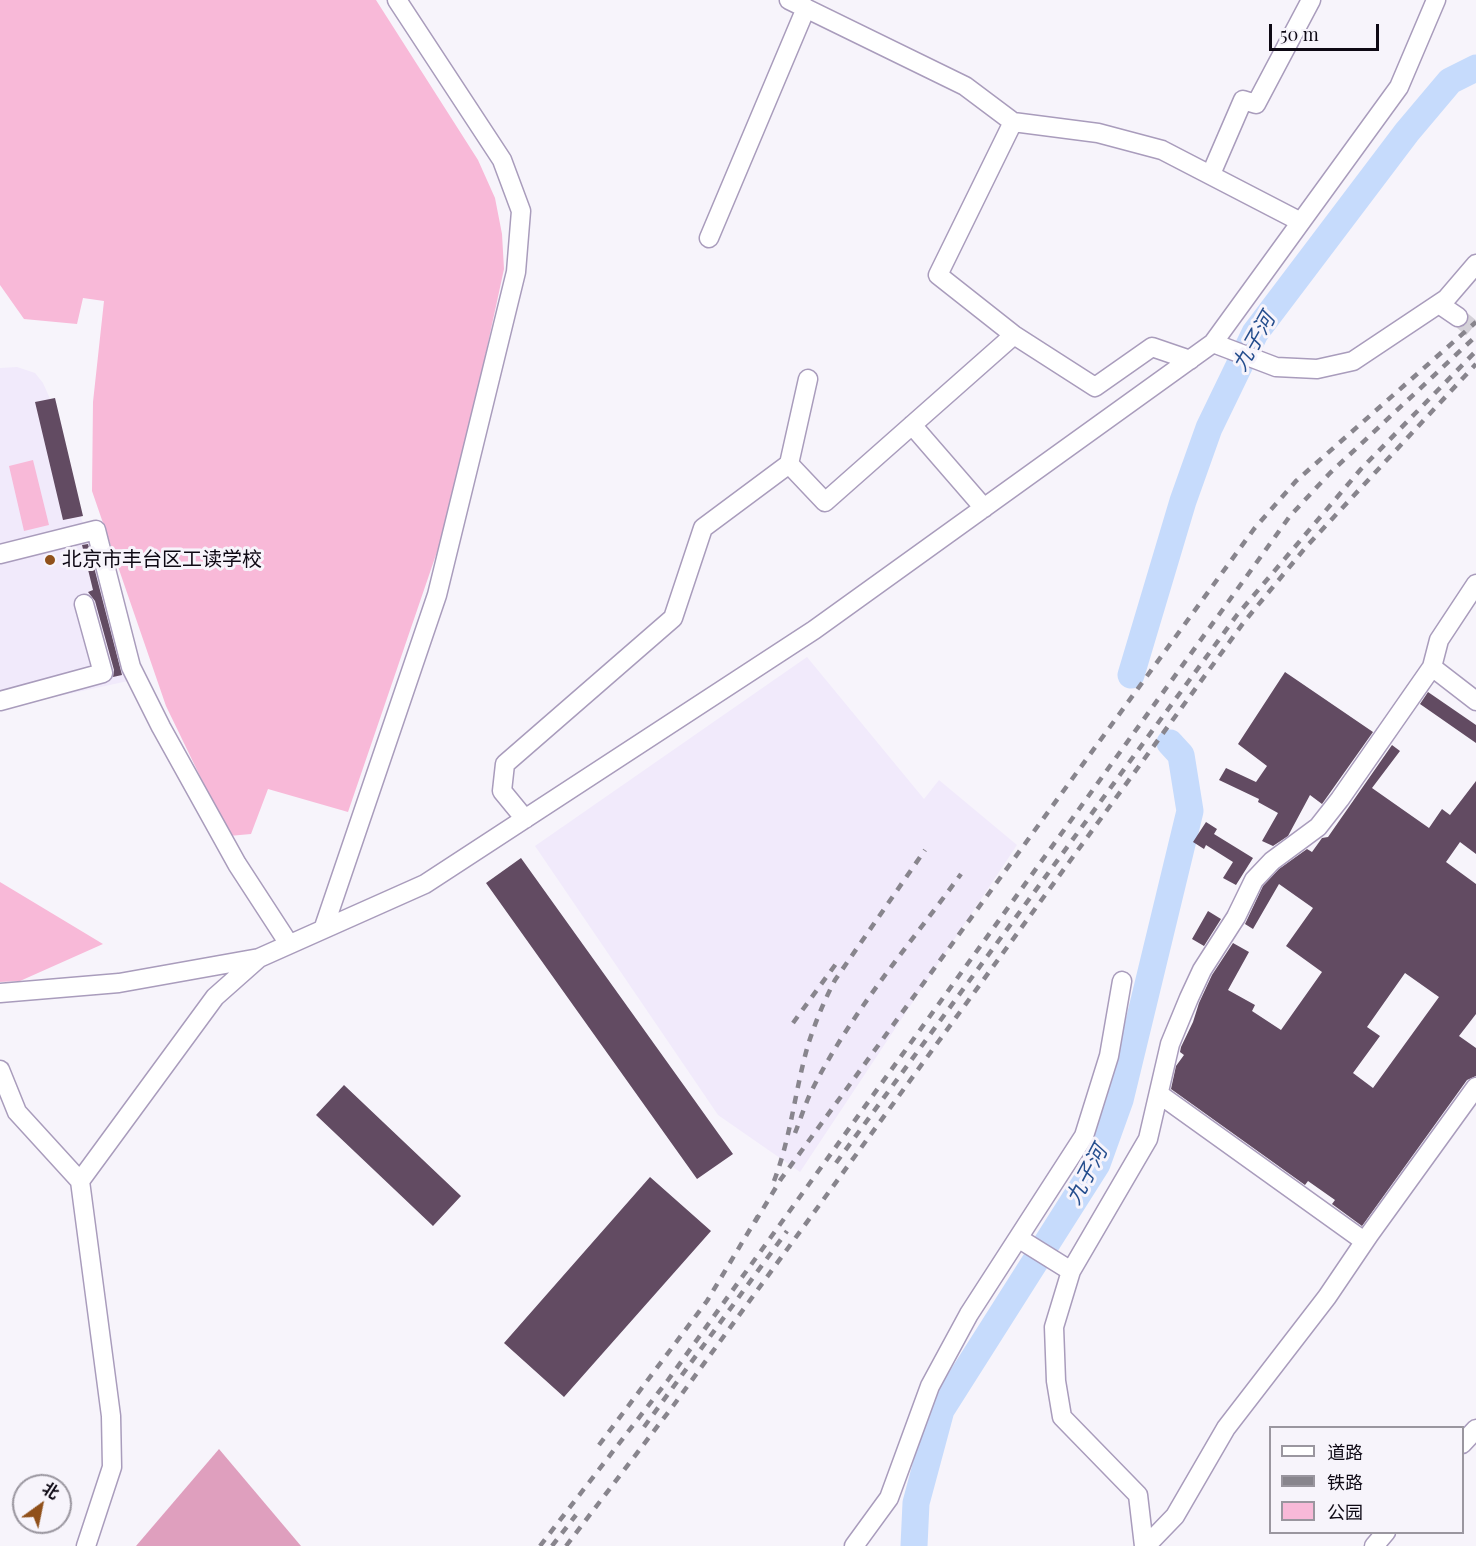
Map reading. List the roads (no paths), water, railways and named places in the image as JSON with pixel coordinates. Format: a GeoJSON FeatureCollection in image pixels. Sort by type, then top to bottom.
{"type":"FeatureCollection","features":[{"type":"Feature","properties":{"kind":"street"},"geometry":{"type":"LineString","coordinates":[[324,927],[437,595],[516,272],[521,211],[502,160],[397,0]]}},
{"type":"Feature","properties":{"kind":"street"},"geometry":{"type":"LineString","coordinates":[[789,0],[965,86],[1013,122],[1098,133],[1162,150],[1301,222]]}},
{"type":"Feature","properties":{"kind":"street"},"geometry":{"type":"LineString","coordinates":[[1211,174],[1243,100],[1256,104],[1311,0]]}},
{"type":"Feature","properties":{"kind":"street"},"geometry":{"type":"LineString","coordinates":[[0,993],[119,983],[259,958],[324,927],[425,884],[814,630],[1214,343],[1399,87],[1436,0]]}},
{"type":"Feature","properties":{"kind":"street"},"geometry":{"type":"LineString","coordinates":[[709,238],[806,8]]}},
{"type":"Feature","properties":{"kind":"street"},"geometry":{"type":"LineString","coordinates":[[1013,122],[938,275],[1014,335],[1095,387],[1152,346],[1190,360]]}},
{"type":"Feature","properties":{"kind":"street"},"geometry":{"type":"LineString","coordinates":[[1214,343],[1276,367],[1317,369],[1353,361],[1439,304],[1476,264]]}},
{"type":"Feature","properties":{"kind":"street"},"geometry":{"type":"LineString","coordinates":[[1439,304],[1458,317]]}},
{"type":"Feature","properties":{"kind":"street"},"geometry":{"type":"LineString","coordinates":[[789,464],[825,502],[1014,335]]}},
{"type":"Feature","properties":{"kind":"street"},"geometry":{"type":"LineString","coordinates":[[525,819],[502,791],[505,764],[673,618],[703,528],[789,464],[808,379]]}},
{"type":"Feature","properties":{"kind":"street"},"geometry":{"type":"LineString","coordinates":[[912,425],[984,508]]}},
{"type":"Feature","properties":{"kind":"street"},"geometry":{"type":"LineString","coordinates":[[0,554],[96,530],[131,667],[161,727],[237,864],[289,944]]}},
{"type":"Feature","properties":{"kind":"street"},"geometry":{"type":"LineString","coordinates":[[1145,1546],[1138,1495],[1062,1417],[1056,1381],[1054,1327],[1071,1271],[1148,1138],[1170,1044],[1202,970],[1236,917],[1254,880],[1272,861],[1318,827],[1432,667],[1439,640],[1476,584]]}},
{"type":"Feature","properties":{"kind":"street"},"geometry":{"type":"LineString","coordinates":[[0,701],[103,673],[84,604]]}},
{"type":"Feature","properties":{"kind":"street"},"geometry":{"type":"LineString","coordinates":[[1432,667],[1476,701]]}},
{"type":"Feature","properties":{"kind":"street"},"geometry":{"type":"LineString","coordinates":[[80,1181],[215,997],[259,958]]}},
{"type":"Feature","properties":{"kind":"street"},"geometry":{"type":"LineString","coordinates":[[854,1546],[889,1498],[930,1386],[969,1314],[1084,1136],[1108,1056],[1122,981]]}},
{"type":"Feature","properties":{"kind":"street"},"geometry":{"type":"LineString","coordinates":[[0,1070],[17,1112],[80,1181],[111,1416],[112,1467],[86,1546]]}},
{"type":"Feature","properties":{"kind":"street"},"geometry":{"type":"LineString","coordinates":[[1145,1546],[1175,1516],[1226,1428],[1327,1296],[1476,1087]]}},
{"type":"Feature","properties":{"kind":"street"},"geometry":{"type":"LineString","coordinates":[[1159,1094],[1364,1241]]}},
{"type":"Feature","properties":{"kind":"street"},"geometry":{"type":"LineString","coordinates":[[1018,1238],[1071,1271]]}},
{"type":"Feature","properties":{"kind":"street"},"geometry":{"type":"LineString","coordinates":[[1464,1442],[1476,1429]]}},
{"type":"Feature","properties":{"kind":"street"},"geometry":{"type":"LineString","coordinates":[[1374,1546],[1385,1534]]}},
{"type":"Feature","properties":{"kind":"waterway","name":"九子河"},"geometry":{"type":"LineString","coordinates":[[1131,675],[1183,501],[1209,428],[1255,333],[1407,132],[1450,81],[1476,68]]}},
{"type":"Feature","properties":{"kind":"waterway","name":"九子河"},"geometry":{"type":"LineString","coordinates":[[914,1546],[916,1503],[941,1410],[1097,1164],[1120,1100],[1190,811],[1181,755],[1170,743]]}},
{"type":"Feature","properties":{"kind":"tunnel"},"geometry":{"type":"LineString","coordinates":[[1458,317],[1476,332]]}},
{"type":"Feature","properties":{"kind":"railway"},"geometry":{"type":"LineString","coordinates":[[755,1222],[781,1179],[1254,529],[1296,481],[1476,322]]}},
{"type":"Feature","properties":{"kind":"railway"},"geometry":{"type":"LineString","coordinates":[[540,1546],[668,1380],[1290,516],[1330,473],[1476,336]]}},
{"type":"Feature","properties":{"kind":"railway"},"geometry":{"type":"LineString","coordinates":[[836,1163],[1237,615],[1361,469],[1476,351]]}},
{"type":"Feature","properties":{"kind":"railway"},"geometry":{"type":"LineString","coordinates":[[566,1546],[673,1406],[1244,622],[1306,547],[1476,364]]}},
{"type":"Feature","properties":{"kind":"railway"},"geometry":{"type":"LineString","coordinates":[[774,1181],[785,1148],[808,1045],[827,996],[835,980],[925,850]]}},
{"type":"Feature","properties":{"kind":"railway"},"geometry":{"type":"LineString","coordinates":[[795,1133],[811,1092],[846,1031],[883,977],[961,874]]}},
{"type":"Feature","properties":{"kind":"railway"},"geometry":{"type":"LineString","coordinates":[[793,1023],[838,961]]}},
{"type":"Feature","properties":{"kind":"railway"},"geometry":{"type":"LineString","coordinates":[[599,1445],[707,1301],[758,1216]]}},
{"type":"Feature","properties":{"kind":"railway"},"geometry":{"type":"LineString","coordinates":[[644,1427],[787,1231]]}},
{"type":"Feature","properties":{"kind":"railway"},"geometry":{"type":"LineString","coordinates":[[552,1546],[576,1515]]}},
{"type":"Feature","properties":{"kind":"place","name":"北京市丰台区工读学校"},"geometry":{"type":"Point","coordinates":[50,560]}}]}
